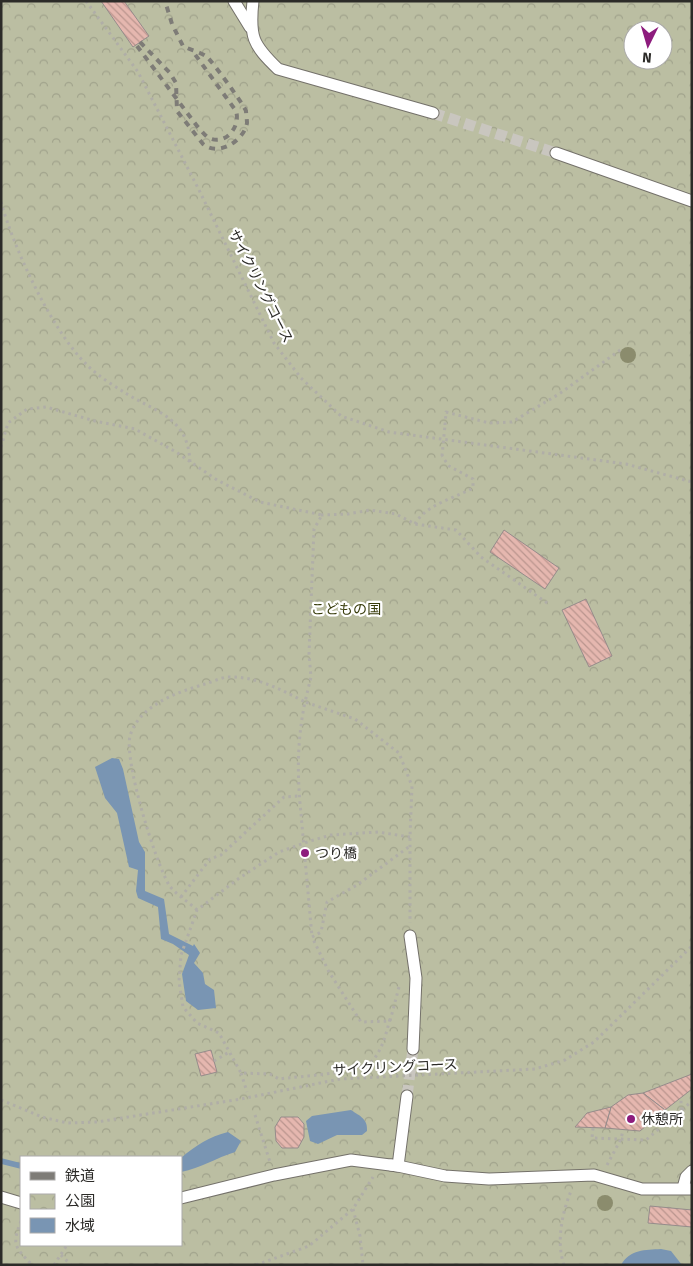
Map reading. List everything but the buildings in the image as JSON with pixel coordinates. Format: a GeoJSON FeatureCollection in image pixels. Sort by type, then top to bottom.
{"type":"FeatureCollection","features":[{"type":"Feature","properties":{"kind":"street"},"geometry":{"type":"LineString","coordinates":[[234,1],[250,27],[259,51],[278,70],[433,113]]}},
{"type":"Feature","properties":{"kind":"street"},"geometry":{"type":"LineString","coordinates":[[250,27],[253,1]]}},
{"type":"Feature","properties":{"kind":"street"},"geometry":{"type":"LineString","coordinates":[[556,153],[692,201]]}},
{"type":"Feature","properties":{"kind":"street"},"geometry":{"type":"LineString","coordinates":[[410,936],[416,978],[413,1049]]}},
{"type":"Feature","properties":{"kind":"street"},"geometry":{"type":"LineString","coordinates":[[398,1166],[407,1096]]}},
{"type":"Feature","properties":{"kind":"street"},"geometry":{"type":"LineString","coordinates":[[182,1198],[274,1175],[351,1160],[398,1166],[445,1176],[488,1179],[600,1176],[642,1189],[687,1189],[686,1177],[692,1171]]}},
{"type":"Feature","properties":{"kind":"street"},"geometry":{"type":"LineString","coordinates":[[1,1197],[20,1203]]}},
{"type":"Feature","properties":{"kind":"path","name":"サイクリングコース"},"geometry":{"type":"LineString","coordinates":[[86,1],[138,72],[198,188],[274,343],[301,378],[342,416],[389,432],[626,464],[692,482]]}},
{"type":"Feature","properties":{"kind":"path"},"geometry":{"type":"LineString","coordinates":[[1,202],[8,224],[52,321],[87,365],[127,394],[161,412],[180,429],[189,448],[190,463]]}},
{"type":"Feature","properties":{"kind":"path"},"geometry":{"type":"LineString","coordinates":[[415,524],[418,518],[426,513],[473,488],[473,479],[448,466],[442,456],[446,412],[489,422],[512,422],[559,394],[623,348]]}},
{"type":"Feature","properties":{"kind":"path"},"geometry":{"type":"LineString","coordinates":[[1,447],[8,423],[26,409],[46,407],[95,421],[135,429],[176,452],[216,480],[260,502],[322,515],[348,514],[370,510],[396,514],[415,524],[456,530],[480,557],[550,605]]}},
{"type":"Feature","properties":{"kind":"path"},"geometry":{"type":"LineString","coordinates":[[322,515],[314,529],[309,654],[310,677],[298,734],[299,796],[312,937],[329,972],[361,1022],[390,1021]]}},
{"type":"Feature","properties":{"kind":"path"},"geometry":{"type":"LineString","coordinates":[[197,910],[171,887],[160,867],[129,759],[130,736],[140,716],[159,703],[184,690],[226,677],[267,683],[305,702],[355,720],[399,754],[412,786],[410,936]]}},
{"type":"Feature","properties":{"kind":"path"},"geometry":{"type":"LineString","coordinates":[[181,896],[210,859],[221,855],[284,797],[299,796]]}},
{"type":"Feature","properties":{"kind":"path"},"geometry":{"type":"LineString","coordinates":[[248,1092],[231,1051],[219,1033],[197,1023],[183,1007],[179,981],[181,955],[197,910],[238,879],[279,852],[310,841],[331,835],[378,832],[410,837]]}},
{"type":"Feature","properties":{"kind":"path"},"geometry":{"type":"LineString","coordinates":[[312,937],[321,932],[327,902],[357,885],[410,846]]}},
{"type":"Feature","properties":{"kind":"path","name":"サイクリングコース"},"geometry":{"type":"LineString","coordinates":[[1,1100],[42,1117],[67,1123],[97,1122],[241,1099],[340,1079],[494,1073],[535,1069],[566,1060],[594,1042],[692,946]]}},
{"type":"Feature","properties":{"kind":"path"},"geometry":{"type":"LineString","coordinates":[[241,1073],[270,1074],[279,1079],[355,1068],[373,1060],[385,1040],[400,984]]}},
{"type":"Feature","properties":{"kind":"path"},"geometry":{"type":"LineString","coordinates":[[214,1061],[231,1051]]}},
{"type":"Feature","properties":{"kind":"path"},"geometry":{"type":"LineString","coordinates":[[681,1098],[681,1110]]}},
{"type":"Feature","properties":{"kind":"path"},"geometry":{"type":"LineString","coordinates":[[593,1128],[592,1138],[646,1140],[692,1101]]}},
{"type":"Feature","properties":{"kind":"path"},"geometry":{"type":"LineString","coordinates":[[255,1115],[274,1175]]}},
{"type":"Feature","properties":{"kind":"path"},"geometry":{"type":"LineString","coordinates":[[600,1176],[621,1139],[623,1130]]}},
{"type":"Feature","properties":{"kind":"path"},"geometry":{"type":"LineString","coordinates":[[256,1265],[309,1246],[353,1209],[381,1164]]}},
{"type":"Feature","properties":{"kind":"path"},"geometry":{"type":"LineString","coordinates":[[564,1265],[561,1224],[572,1190]]}},
{"type":"Feature","properties":{"kind":"path"},"geometry":{"type":"LineString","coordinates":[[353,1209],[360,1236],[363,1265]]}},
{"type":"Feature","properties":{"kind":"path"},"geometry":{"type":"LineString","coordinates":[[20,1224],[14,1239],[15,1245],[32,1265]]}},
{"type":"Feature","properties":{"kind":"path"},"geometry":{"type":"LineString","coordinates":[[54,1265],[66,1246]]}},
{"type":"Feature","properties":{"kind":"path"},"geometry":{"type":"LineString","coordinates":[[61,1254],[71,1265]]}},
{"type":"Feature","properties":{"kind":"green space","name":"こどもの国"},"geometry":{"type":"Polygon","coordinates":[[[1,1],[692,1],[692,1265],[1,1265],[1,1]]]}},
{"type":"Feature","properties":{"kind":"water"},"geometry":{"type":"Polygon","coordinates":[[[112,758],[119,759],[123,769],[139,842],[145,852],[145,891],[164,899],[169,934],[193,946],[194,944],[200,953],[194,963],[203,973],[205,984],[214,990],[216,1008],[198,1010],[186,1001],[182,974],[189,955],[173,944],[161,939],[158,907],[138,898],[136,891],[138,870],[129,867],[117,813],[105,798],[95,767],[112,758]]]}},
{"type":"Feature","properties":{"kind":"water"},"geometry":{"type":"Polygon","coordinates":[[[351,1110],[363,1118],[366,1124],[367,1131],[362,1135],[337,1135],[318,1144],[310,1141],[306,1121],[312,1116],[351,1110]]]}},
{"type":"Feature","properties":{"kind":"water"},"geometry":{"type":"Polygon","coordinates":[[[228,1132],[241,1141],[235,1152],[182,1172],[182,1157],[215,1136],[228,1132]]]}},
{"type":"Feature","properties":{"kind":"water"},"geometry":{"type":"Polygon","coordinates":[[[661,1249],[671,1251],[682,1265],[621,1265],[629,1256],[638,1251],[661,1249]]]}},
{"type":"Feature","properties":{"kind":"waterway"},"geometry":{"type":"LineString","coordinates":[[1,1161],[20,1166]]}},
{"type":"Feature","properties":{"kind":"tunnel"},"geometry":{"type":"LineString","coordinates":[[433,113],[556,153]]}},
{"type":"Feature","properties":{"kind":"tunnel"},"geometry":{"type":"LineString","coordinates":[[407,1096],[413,1049]]}},
{"type":"Feature","properties":{"kind":"railway"},"geometry":{"type":"LineString","coordinates":[[140,42],[170,73],[176,83],[177,111],[203,144],[209,148],[223,148],[241,136],[247,123],[244,107],[207,57],[183,46],[172,24],[165,1]]}},
{"type":"Feature","properties":{"kind":"railway"},"geometry":{"type":"LineString","coordinates":[[137,46],[203,133],[209,138],[221,139],[231,133],[234,128],[237,117],[236,111],[194,53]]}},
{"type":"Feature","properties":{"kind":"place","name":"つり橋"},"geometry":{"type":"Point","coordinates":[305,853]}},
{"type":"Feature","properties":{"kind":"place","name":"休憩所"},"geometry":{"type":"Point","coordinates":[631,1119]}}]}
